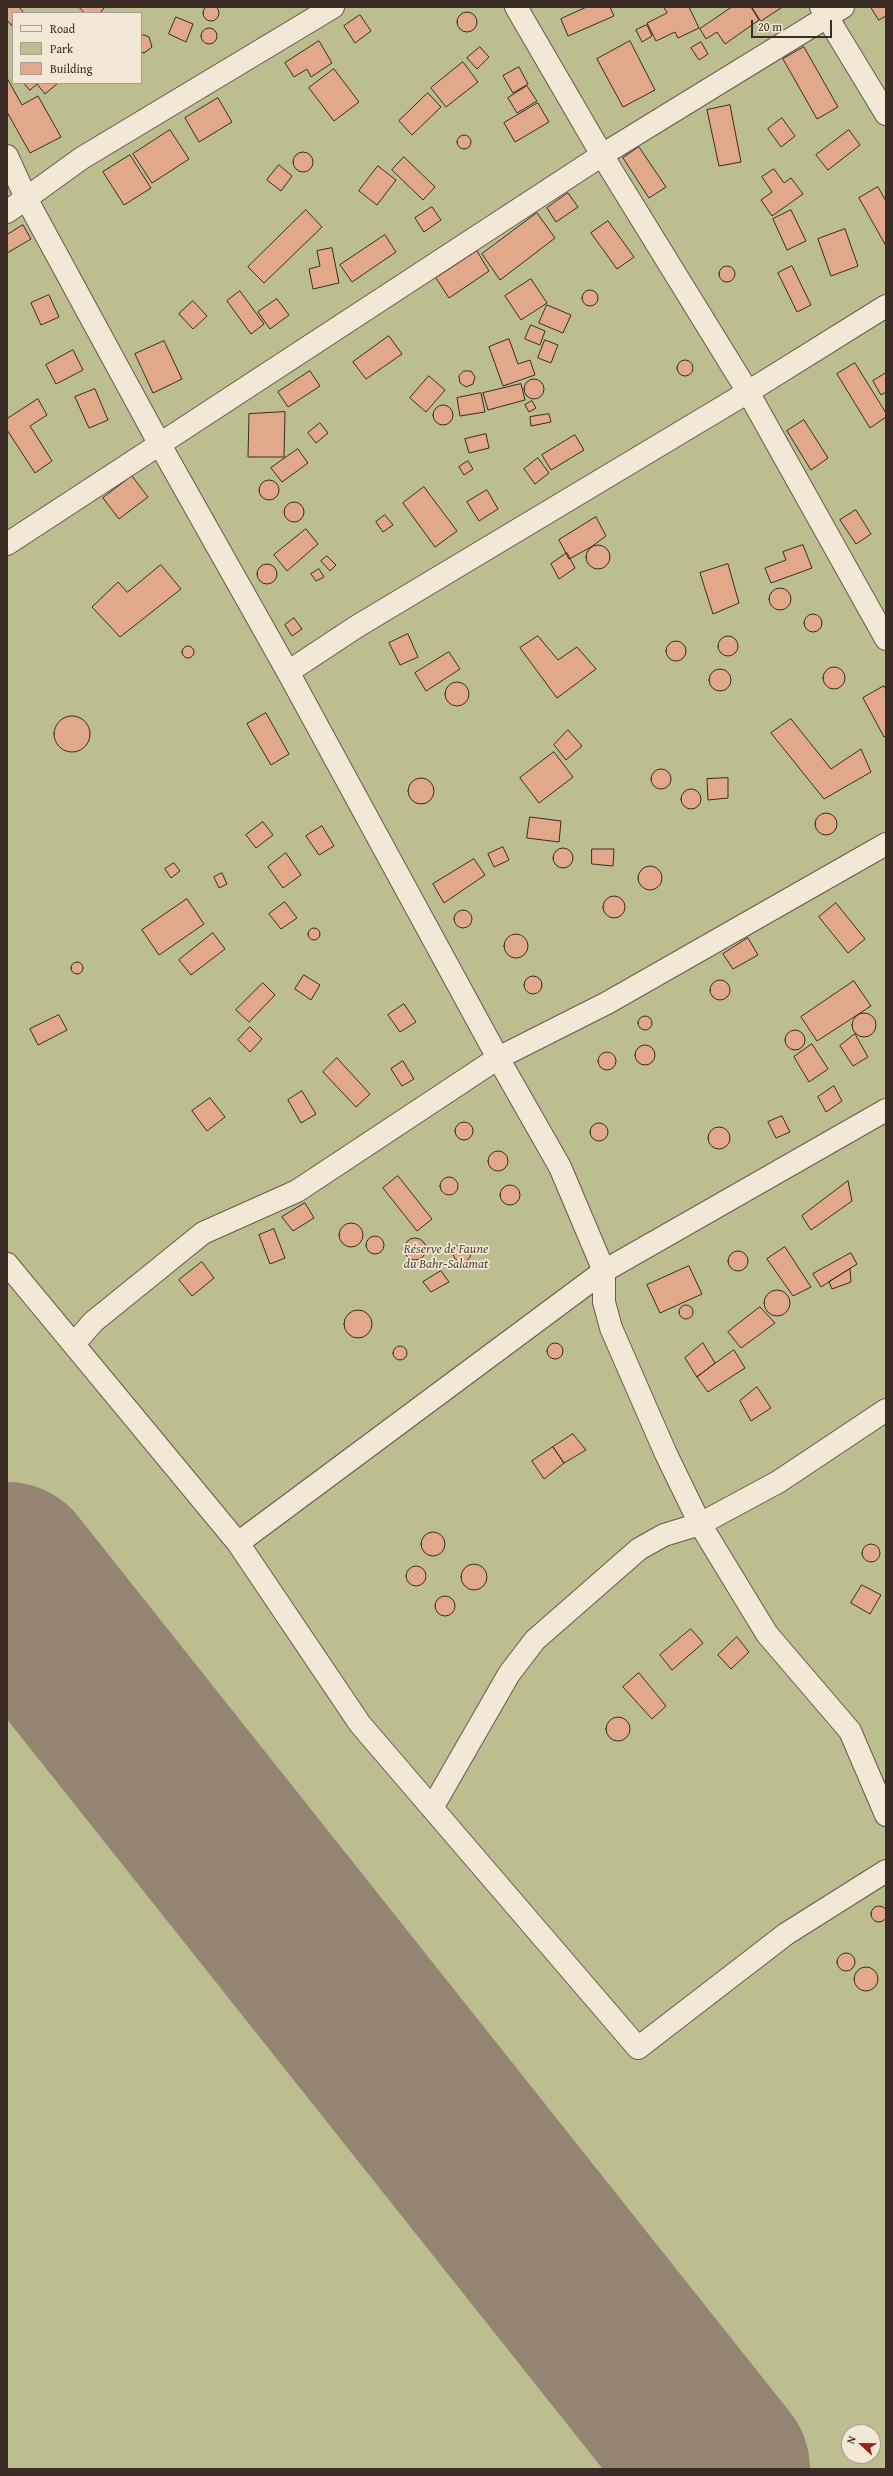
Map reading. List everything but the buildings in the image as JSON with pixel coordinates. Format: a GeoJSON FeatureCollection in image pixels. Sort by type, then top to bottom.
{"type":"FeatureCollection","features":[{"type":"Feature","properties":{"kind":"street"},"geometry":{"type":"LineString","coordinates":[[7,212],[27,200],[82,158],[333,7]]}},
{"type":"Feature","properties":{"kind":"street"},"geometry":{"type":"LineString","coordinates":[[516,7],[602,155],[748,392],[886,639]]}},
{"type":"Feature","properties":{"kind":"street"},"geometry":{"type":"LineString","coordinates":[[7,544],[159,443],[602,155],[830,10],[886,114]]}},
{"type":"Feature","properties":{"kind":"street"},"geometry":{"type":"LineString","coordinates":[[7,156],[27,200],[159,443],[288,672],[498,1058],[560,1167],[604,1271],[604,1302],[611,1328],[666,1454],[700,1524],[767,1634],[850,1731],[886,1815]]}},
{"type":"Feature","properties":{"kind":"street"},"geometry":{"type":"LineString","coordinates":[[288,672],[363,622],[748,392],[886,306]]}},
{"type":"Feature","properties":{"kind":"street"},"geometry":{"type":"LineString","coordinates":[[74,1344],[93,1322],[203,1232],[297,1191],[498,1058],[607,1003],[886,844]]}},
{"type":"Feature","properties":{"kind":"street"},"geometry":{"type":"LineString","coordinates":[[238,1543],[604,1271],[886,1110]]}},
{"type":"Feature","properties":{"kind":"street"},"geometry":{"type":"LineString","coordinates":[[7,1264],[238,1543],[360,1724],[638,2048],[786,1934],[886,1871]]}},
{"type":"Feature","properties":{"kind":"street"},"geometry":{"type":"LineString","coordinates":[[432,1808],[509,1674],[535,1640],[639,1549],[664,1536],[700,1524],[778,1482],[886,1410]]}},
{"type":"Feature","properties":{"kind":"green space","name":"Réserve de Faune du Bahr-Salamat"},"geometry":{"type":"Polygon","coordinates":[[[7,7],[886,7],[886,2469],[7,2469],[7,7]]]}},
{"type":"Feature","properties":{"kind":"runway"},"geometry":{"type":"LineString","coordinates":[[7,1573],[719,2469]]}}]}
